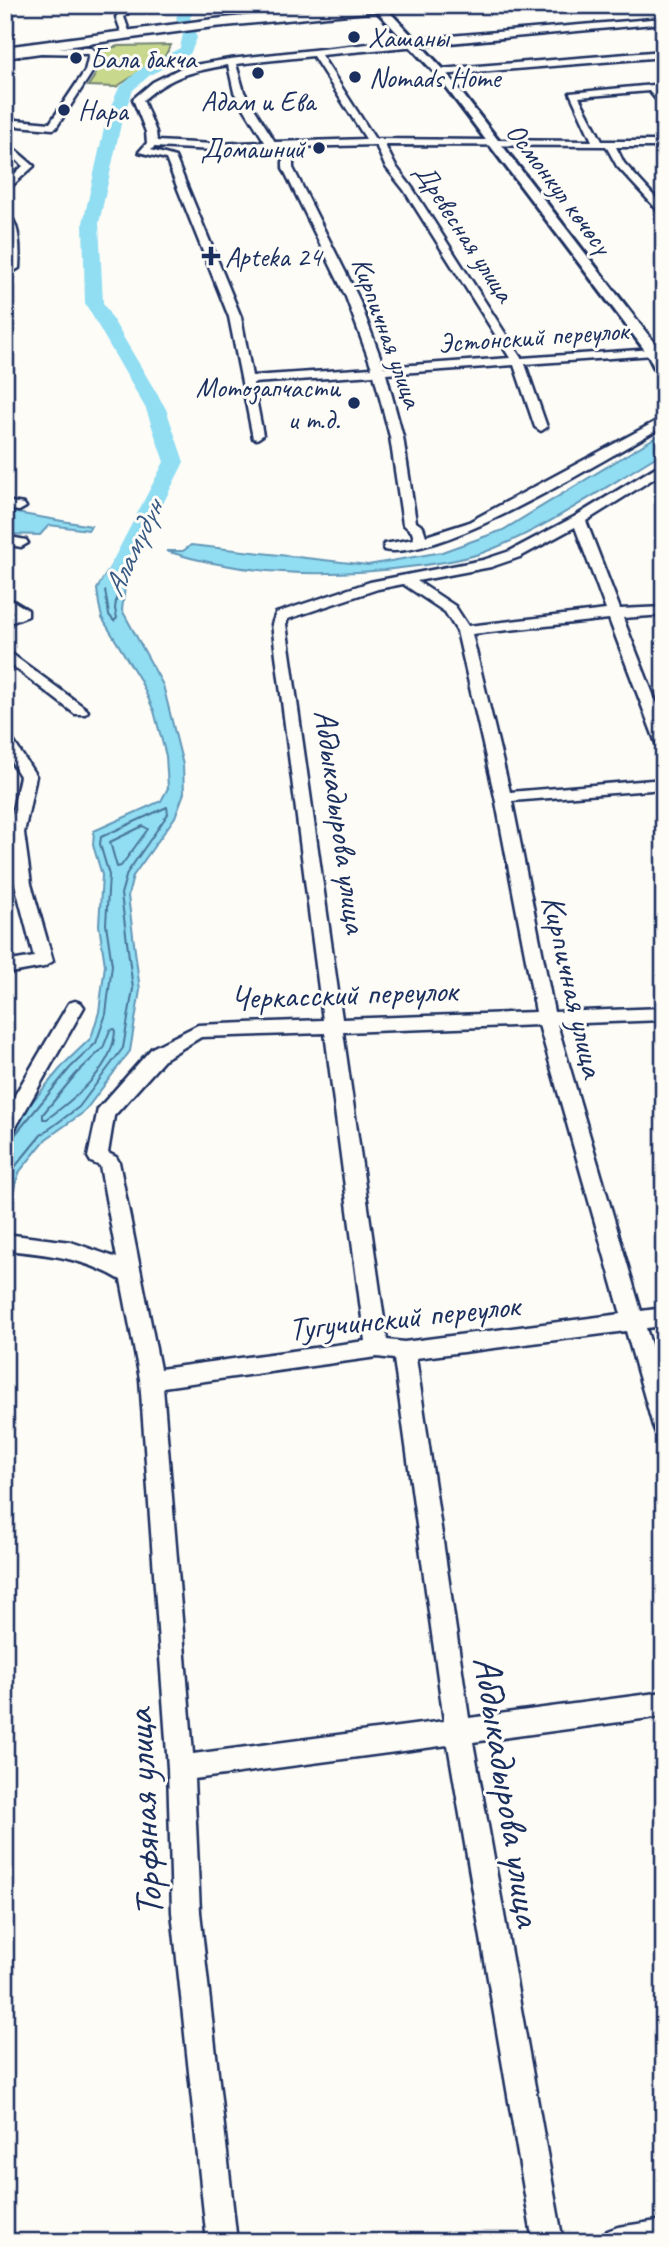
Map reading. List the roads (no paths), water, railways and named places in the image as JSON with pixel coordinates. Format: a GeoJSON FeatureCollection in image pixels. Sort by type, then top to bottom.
{"type":"FeatureCollection","features":[{"type":"Feature","properties":{"kind":"main road"},"geometry":{"type":"LineString","coordinates":[[213,22],[323,5]]}},
{"type":"Feature","properties":{"kind":"main road"},"geometry":{"type":"LineString","coordinates":[[5,51],[38,49],[213,22],[344,7],[399,5]]}},
{"type":"Feature","properties":{"kind":"main road"},"geometry":{"type":"LineString","coordinates":[[5,51],[125,31],[165,28]]}},
{"type":"Feature","properties":{"kind":"street"},"geometry":{"type":"LineString","coordinates":[[125,31],[120,17],[132,5]]}},
{"type":"Feature","properties":{"kind":"street","name":"Осмонкул көчөсү"},"geometry":{"type":"LineString","coordinates":[[378,6],[440,72],[496,143],[654,352],[664,374]]}},
{"type":"Feature","properties":{"kind":"street"},"geometry":{"type":"LineString","coordinates":[[152,145],[151,132],[138,99],[156,84],[186,69],[315,52],[664,20]]}},
{"type":"Feature","properties":{"kind":"street"},"geometry":{"type":"LineString","coordinates":[[5,122],[53,126],[89,71],[93,54],[80,49],[38,49]]}},
{"type":"Feature","properties":{"kind":"street","name":"Древесная улица"},"geometry":{"type":"LineString","coordinates":[[315,52],[408,189],[519,363],[541,427]]}},
{"type":"Feature","properties":{"kind":"street"},"geometry":{"type":"LineString","coordinates":[[440,72],[664,54]]}},
{"type":"Feature","properties":{"kind":"street"},"geometry":{"type":"LineString","coordinates":[[230,62],[234,67],[239,92],[271,144]]}},
{"type":"Feature","properties":{"kind":"street"},"geometry":{"type":"LineString","coordinates":[[664,87],[573,95],[603,143],[664,214]]}},
{"type":"Feature","properties":{"kind":"street"},"geometry":{"type":"LineString","coordinates":[[652,88],[664,106]]}},
{"type":"Feature","properties":{"kind":"street"},"geometry":{"type":"LineString","coordinates":[[5,189],[29,166],[9,139],[24,124]]}},
{"type":"Feature","properties":{"kind":"street"},"geometry":{"type":"LineString","coordinates":[[257,435],[234,317],[170,157],[144,152],[152,145],[214,147],[376,142],[664,144]]}},
{"type":"Feature","properties":{"kind":"street","name":"Кирпичная улица"},"geometry":{"type":"LineString","coordinates":[[288,144],[288,168],[352,299],[379,371],[404,469],[410,524],[418,530],[421,542]]}},
{"type":"Feature","properties":{"kind":"street"},"geometry":{"type":"LineString","coordinates":[[5,215],[15,242],[14,268]]}},
{"type":"Feature","properties":{"kind":"street","name":"Эстонский переулок"},"geometry":{"type":"LineString","coordinates":[[248,380],[654,352]]}},
{"type":"Feature","properties":{"kind":"street"},"geometry":{"type":"LineString","coordinates":[[389,547],[421,542],[472,526],[664,421]]}},
{"type":"Feature","properties":{"kind":"street"},"geometry":{"type":"LineString","coordinates":[[664,466],[581,528],[664,743]]}},
{"type":"Feature","properties":{"kind":"street","name":"Абдыкадырова улица"},"geometry":{"type":"LineString","coordinates":[[377,1348],[279,624],[281,616],[375,585],[486,564],[581,528]]}},
{"type":"Feature","properties":{"kind":"street"},"geometry":{"type":"LineString","coordinates":[[5,540],[21,543]]}},
{"type":"Feature","properties":{"kind":"street","name":"Кирпичная улица"},"geometry":{"type":"LineString","coordinates":[[406,580],[450,609],[464,631],[503,797],[546,1017],[664,1426]]}},
{"type":"Feature","properties":{"kind":"street"},"geometry":{"type":"LineString","coordinates":[[5,600],[23,613],[5,621]]}},
{"type":"Feature","properties":{"kind":"street"},"geometry":{"type":"LineString","coordinates":[[464,631],[664,611]]}},
{"type":"Feature","properties":{"kind":"street"},"geometry":{"type":"LineString","coordinates":[[5,653],[80,711]]}},
{"type":"Feature","properties":{"kind":"street"},"geometry":{"type":"LineString","coordinates":[[5,739],[28,776],[16,832],[23,884],[44,961],[5,968]]}},
{"type":"Feature","properties":{"kind":"street"},"geometry":{"type":"LineString","coordinates":[[503,797],[664,784]]}},
{"type":"Feature","properties":{"kind":"street"},"geometry":{"type":"LineString","coordinates":[[5,1129],[75,1007]]}},
{"type":"Feature","properties":{"kind":"street","name":"Черкасский переулок"},"geometry":{"type":"LineString","coordinates":[[98,1157],[105,1114],[159,1053],[198,1031],[664,1014]]}},
{"type":"Feature","properties":{"kind":"street","name":"Торфяная улица"},"geometry":{"type":"LineString","coordinates":[[98,1157],[109,1162],[151,1379],[181,1768],[186,1912],[222,2242]]}},
{"type":"Feature","properties":{"kind":"street"},"geometry":{"type":"LineString","coordinates":[[5,1242],[71,1248],[102,1258],[132,1276]]}},
{"type":"Feature","properties":{"kind":"street","name":"Тугучинский переулок"},"geometry":{"type":"LineString","coordinates":[[151,1379],[377,1348],[404,1351],[664,1317]]}},
{"type":"Feature","properties":{"kind":"street","name":"Абдыкадырова улица"},"geometry":{"type":"LineString","coordinates":[[404,1351],[458,1731],[548,2242]]}},
{"type":"Feature","properties":{"kind":"street"},"geometry":{"type":"LineString","coordinates":[[181,1768],[664,1704]]}},
{"type":"Feature","properties":{"kind":"street"},"geometry":{"type":"LineString","coordinates":[[618,2242],[664,2235]]}},
{"type":"Feature","properties":{"kind":"water"},"geometry":{"type":"Polygon","coordinates":[[[664,432],[664,452],[529,532],[464,558],[378,570],[317,573],[226,566],[166,551],[183,551],[191,545],[368,565],[442,552],[503,530],[664,432]]]}},
{"type":"Feature","properties":{"kind":"water"},"geometry":{"type":"Polygon","coordinates":[[[5,511],[91,526],[88,530],[49,525],[40,535],[5,534],[5,511]]]}},
{"type":"Feature","properties":{"kind":"water"},"geometry":{"type":"Polygon","coordinates":[[[123,546],[135,549],[128,563],[122,610],[163,685],[183,765],[184,793],[175,817],[133,876],[128,896],[140,990],[130,1051],[84,1112],[46,1139],[20,1171],[5,1213],[5,1137],[65,1063],[91,1038],[99,1012],[105,965],[99,925],[102,875],[93,845],[94,831],[161,801],[168,788],[166,756],[154,711],[140,680],[102,618],[99,604],[97,589],[123,546]]]}},
{"type":"Feature","properties":{"kind":"waterway","name":"Аламүдүн"},"geometry":{"type":"LineString","coordinates":[[111,585],[174,462],[156,409],[94,303],[91,223],[115,115],[126,88],[145,72],[185,51],[190,38],[183,17],[193,5]]}},
{"type":"Feature","properties":{"kind":"place","name":"Хашаны"},"geometry":{"type":"Point","coordinates":[354,37]}},
{"type":"Feature","properties":{"kind":"place","name":"Бала бакча"},"geometry":{"type":"Point","coordinates":[76,58]}},
{"type":"Feature","properties":{"kind":"place","name":"Адам и Ева"},"geometry":{"type":"Point","coordinates":[258,73]}},
{"type":"Feature","properties":{"kind":"place","name":"Nomads Home"},"geometry":{"type":"Point","coordinates":[355,77]}},
{"type":"Feature","properties":{"kind":"place","name":"Нара"},"geometry":{"type":"Point","coordinates":[64,110]}},
{"type":"Feature","properties":{"kind":"place","name":"Домашний"},"geometry":{"type":"Point","coordinates":[319,148]}},
{"type":"Feature","properties":{"kind":"place","name":"Apteka 24"},"geometry":{"type":"Point","coordinates":[211,256]}},
{"type":"Feature","properties":{"kind":"place","name":"Мотозапчасти и т.д."},"geometry":{"type":"Point","coordinates":[354,403]}}]}
